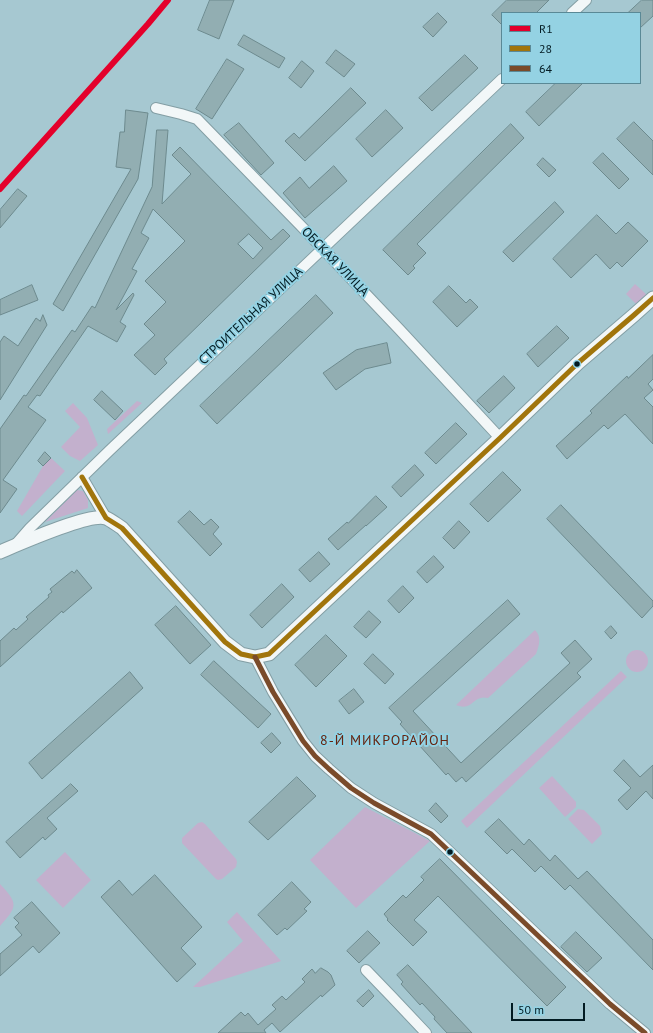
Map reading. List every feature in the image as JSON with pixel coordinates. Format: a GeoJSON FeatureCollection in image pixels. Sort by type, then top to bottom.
{"type":"FeatureCollection","features":[{"type":"Feature","properties":{"kind":"street"},"geometry":{"type":"LineString","coordinates":[[573,12],[586,0]]}},
{"type":"Feature","properties":{"kind":"street","name":"СТРОИТЕЛЬНАЯ УЛИЦА"},"geometry":{"type":"LineString","coordinates":[[0,552],[15,546],[30,528],[82,477],[501,80]]}},
{"type":"Feature","properties":{"kind":"street","name":"ОБСКАЯ УЛИЦА"},"geometry":{"type":"LineString","coordinates":[[156,108],[197,119],[399,329],[500,438]]}},
{"type":"Feature","properties":{"kind":"street"},"geometry":{"type":"LineString","coordinates":[[82,477],[106,518],[122,528],[225,642],[241,654],[255,658],[269,654],[578,363],[653,298]]}},
{"type":"Feature","properties":{"kind":"street"},"geometry":{"type":"LineString","coordinates":[[15,546],[79,522],[96,518],[106,518]]}},
{"type":"Feature","properties":{"kind":"street"},"geometry":{"type":"LineString","coordinates":[[255,658],[273,692],[300,735],[316,756],[329,769],[351,788],[374,803],[431,834],[610,1004],[645,1033]]}},
{"type":"Feature","properties":{"kind":"street"},"geometry":{"type":"LineString","coordinates":[[366,970],[426,1033]]}},
{"type":"Feature","properties":{"kind":"shaded area"},"geometry":{"type":"Polygon","coordinates":[[[635,284],[647,295],[637,305],[626,294],[635,284]]]}},
{"type":"Feature","properties":{"kind":"shaded area"},"geometry":{"type":"Polygon","coordinates":[[[137,401],[142,403],[108,434],[107,429],[137,401]]]}},
{"type":"Feature","properties":{"kind":"shaded area"},"geometry":{"type":"Polygon","coordinates":[[[73,403],[87,418],[98,445],[80,461],[70,456],[61,447],[80,427],[65,411],[73,403]]]}},
{"type":"Feature","properties":{"kind":"shaded area"},"geometry":{"type":"Polygon","coordinates":[[[51,458],[65,471],[22,516],[17,511],[43,466],[51,458]]]}},
{"type":"Feature","properties":{"kind":"shaded area"},"geometry":{"type":"Polygon","coordinates":[[[77,490],[83,491],[88,500],[88,508],[45,522],[77,490]]]}},
{"type":"Feature","properties":{"kind":"shaded area"},"geometry":{"type":"Polygon","coordinates":[[[535,630],[539,636],[539,645],[536,654],[488,698],[479,698],[470,705],[462,707],[456,705],[535,630]]]}},
{"type":"Feature","properties":{"kind":"shaded area"},"geometry":{"type":"Polygon","coordinates":[[[633,650],[641,650],[648,657],[648,665],[641,672],[633,672],[626,665],[626,657],[633,650]]]}},
{"type":"Feature","properties":{"kind":"shaded area"},"geometry":{"type":"Polygon","coordinates":[[[621,671],[627,677],[467,828],[461,821],[621,671]]]}},
{"type":"Feature","properties":{"kind":"shaded area"},"geometry":{"type":"Polygon","coordinates":[[[552,776],[576,802],[576,807],[565,817],[539,788],[552,776]]]}},
{"type":"Feature","properties":{"kind":"shaded area"},"geometry":{"type":"Polygon","coordinates":[[[365,807],[430,841],[356,908],[310,860],[365,807]]]}},
{"type":"Feature","properties":{"kind":"shaded area"},"geometry":{"type":"Polygon","coordinates":[[[578,809],[584,810],[600,826],[602,834],[592,844],[568,819],[578,809]]]}},
{"type":"Feature","properties":{"kind":"shaded area"},"geometry":{"type":"Polygon","coordinates":[[[202,822],[236,859],[236,867],[222,879],[216,879],[182,843],[182,838],[198,823],[202,822]]]}},
{"type":"Feature","properties":{"kind":"shaded area"},"geometry":{"type":"Polygon","coordinates":[[[65,852],[91,880],[63,908],[36,880],[65,852]]]}},
{"type":"Feature","properties":{"kind":"shaded area"},"geometry":{"type":"Polygon","coordinates":[[[0,884],[10,896],[14,905],[10,914],[0,926],[0,884]]]}},
{"type":"Feature","properties":{"kind":"shaded area"},"geometry":{"type":"Polygon","coordinates":[[[237,912],[281,961],[200,987],[193,987],[243,941],[227,922],[237,912]]]}},
{"type":"Feature","properties":{"kind":"building"},"geometry":{"type":"Polygon","coordinates":[[[210,0],[234,0],[219,39],[198,30],[210,0]]]}},
{"type":"Feature","properties":{"kind":"building"},"geometry":{"type":"Polygon","coordinates":[[[507,0],[549,0],[537,12],[501,12],[501,24],[492,15],[507,0]]]}},
{"type":"Feature","properties":{"kind":"building"},"geometry":{"type":"Polygon","coordinates":[[[642,0],[653,0],[653,16],[641,27],[641,12],[629,12],[642,0]]]}},
{"type":"Feature","properties":{"kind":"building"},"geometry":{"type":"Polygon","coordinates":[[[438,13],[447,22],[433,37],[423,27],[438,13]]]}},
{"type":"Feature","properties":{"kind":"building"},"geometry":{"type":"Polygon","coordinates":[[[244,35],[285,58],[279,68],[238,45],[244,35]]]}},
{"type":"Feature","properties":{"kind":"building"},"geometry":{"type":"Polygon","coordinates":[[[336,50],[355,64],[344,77],[326,63],[336,50]]]}},
{"type":"Feature","properties":{"kind":"building"},"geometry":{"type":"Polygon","coordinates":[[[465,55],[478,68],[432,111],[419,98],[465,55]]]}},
{"type":"Feature","properties":{"kind":"building"},"geometry":{"type":"Polygon","coordinates":[[[227,59],[244,69],[212,119],[196,109],[227,59]]]}},
{"type":"Feature","properties":{"kind":"building"},"geometry":{"type":"Polygon","coordinates":[[[302,61],[314,71],[301,88],[289,78],[302,61]]]}},
{"type":"Feature","properties":{"kind":"building"},"geometry":{"type":"Polygon","coordinates":[[[555,84],[582,84],[539,126],[526,112],[555,84]]]}},
{"type":"Feature","properties":{"kind":"building"},"geometry":{"type":"Polygon","coordinates":[[[351,88],[366,103],[305,161],[285,141],[294,133],[299,138],[351,88]]]}},
{"type":"Feature","properties":{"kind":"building"},"geometry":{"type":"Polygon","coordinates":[[[126,110],[148,113],[138,179],[63,311],[53,304],[131,169],[116,167],[120,132],[124,132],[126,110]]]}},
{"type":"Feature","properties":{"kind":"building"},"geometry":{"type":"Polygon","coordinates":[[[386,110],[403,128],[372,157],[356,139],[386,110]]]}},
{"type":"Feature","properties":{"kind":"building"},"geometry":{"type":"Polygon","coordinates":[[[634,122],[653,141],[653,175],[617,139],[634,122]]]}},
{"type":"Feature","properties":{"kind":"building"},"geometry":{"type":"Polygon","coordinates":[[[239,123],[274,163],[261,175],[224,135],[239,123]]]}},
{"type":"Feature","properties":{"kind":"building"},"geometry":{"type":"Polygon","coordinates":[[[511,124],[524,138],[417,244],[426,253],[413,266],[415,268],[408,275],[383,250],[511,124]]]}},
{"type":"Feature","properties":{"kind":"building"},"geometry":{"type":"Polygon","coordinates":[[[157,130],[168,130],[162,204],[191,174],[172,155],[180,147],[271,240],[283,229],[290,236],[164,359],[167,363],[155,375],[134,355],[155,335],[144,324],[166,302],[145,281],[185,241],[153,209],[141,233],[149,238],[132,269],[137,271],[116,310],[133,293],[134,295],[120,322],[126,326],[117,342],[88,326],[40,396],[37,395],[28,407],[46,420],[3,480],[17,489],[0,513],[0,429],[24,395],[26,396],[72,330],[75,332],[92,306],[95,308],[152,187],[157,130]],[[249,234],[238,244],[253,259],[263,248],[249,234]]]}},
{"type":"Feature","properties":{"kind":"building"},"geometry":{"type":"Polygon","coordinates":[[[603,153],[629,179],[619,189],[593,163],[603,153]]]}},
{"type":"Feature","properties":{"kind":"building"},"geometry":{"type":"Polygon","coordinates":[[[543,158],[556,170],[549,177],[537,165],[543,158]]]}},
{"type":"Feature","properties":{"kind":"building"},"geometry":{"type":"Polygon","coordinates":[[[334,166],[347,181],[305,218],[283,193],[300,177],[309,188],[334,166]]]}},
{"type":"Feature","properties":{"kind":"building"},"geometry":{"type":"Polygon","coordinates":[[[18,189],[27,196],[0,228],[0,210],[18,189]]]}},
{"type":"Feature","properties":{"kind":"building"},"geometry":{"type":"Polygon","coordinates":[[[555,202],[564,212],[513,262],[503,252],[555,202]]]}},
{"type":"Feature","properties":{"kind":"building"},"geometry":{"type":"Polygon","coordinates":[[[597,215],[616,234],[628,222],[648,241],[622,267],[617,262],[610,269],[596,254],[571,278],[553,259],[597,215]]]}},
{"type":"Feature","properties":{"kind":"building"},"geometry":{"type":"Polygon","coordinates":[[[32,285],[38,300],[0,315],[0,300],[32,285]]]}},
{"type":"Feature","properties":{"kind":"building"},"geometry":{"type":"Polygon","coordinates":[[[449,286],[466,303],[470,299],[478,307],[457,327],[433,302],[449,286]]]}},
{"type":"Feature","properties":{"kind":"building"},"geometry":{"type":"Polygon","coordinates":[[[316,295],[333,313],[217,424],[200,406],[316,295]]]}},
{"type":"Feature","properties":{"kind":"building"},"geometry":{"type":"Polygon","coordinates":[[[43,315],[47,325],[0,400],[0,342],[4,336],[18,346],[36,318],[40,321],[43,315]]]}},
{"type":"Feature","properties":{"kind":"building"},"geometry":{"type":"Polygon","coordinates":[[[557,326],[569,338],[538,367],[527,354],[557,326]]]}},
{"type":"Feature","properties":{"kind":"building"},"geometry":{"type":"Polygon","coordinates":[[[387,343],[391,363],[365,369],[336,390],[323,373],[356,350],[387,343]]]}},
{"type":"Feature","properties":{"kind":"building"},"geometry":{"type":"Polygon","coordinates":[[[653,355],[653,379],[648,384],[653,390],[644,398],[653,407],[653,444],[625,414],[608,429],[604,425],[567,459],[556,446],[592,413],[590,411],[627,376],[628,378],[653,355]]]}},
{"type":"Feature","properties":{"kind":"building"},"geometry":{"type":"Polygon","coordinates":[[[504,376],[515,388],[489,413],[477,401],[504,376]]]}},
{"type":"Feature","properties":{"kind":"building"},"geometry":{"type":"Polygon","coordinates":[[[102,391],[123,411],[115,420],[94,400],[102,391]]]}},
{"type":"Feature","properties":{"kind":"building"},"geometry":{"type":"Polygon","coordinates":[[[456,423],[467,434],[436,464],[425,453],[456,423]]]}},
{"type":"Feature","properties":{"kind":"building"},"geometry":{"type":"Polygon","coordinates":[[[45,452],[51,458],[43,466],[38,461],[45,452]]]}},
{"type":"Feature","properties":{"kind":"building"},"geometry":{"type":"Polygon","coordinates":[[[415,465],[424,475],[401,497],[392,487],[415,465]]]}},
{"type":"Feature","properties":{"kind":"building"},"geometry":{"type":"Polygon","coordinates":[[[503,472],[521,490],[488,522],[470,504],[503,472]]]}},
{"type":"Feature","properties":{"kind":"building"},"geometry":{"type":"Polygon","coordinates":[[[376,496],[387,507],[338,550],[328,539],[347,522],[348,523],[376,496]]]}},
{"type":"Feature","properties":{"kind":"building"},"geometry":{"type":"Polygon","coordinates":[[[561,505],[653,601],[653,606],[642,618],[547,519],[561,505]]]}},
{"type":"Feature","properties":{"kind":"building"},"geometry":{"type":"Polygon","coordinates":[[[190,511],[204,525],[211,519],[219,527],[213,534],[222,544],[210,556],[178,522],[190,511]]]}},
{"type":"Feature","properties":{"kind":"building"},"geometry":{"type":"Polygon","coordinates":[[[459,521],[470,532],[454,549],[443,538],[459,521]]]}},
{"type":"Feature","properties":{"kind":"building"},"geometry":{"type":"Polygon","coordinates":[[[319,552],[330,564],[310,582],[299,570],[319,552]]]}},
{"type":"Feature","properties":{"kind":"building"},"geometry":{"type":"Polygon","coordinates":[[[434,556],[444,567],[427,583],[417,572],[434,556]]]}},
{"type":"Feature","properties":{"kind":"building"},"geometry":{"type":"Polygon","coordinates":[[[77,570],[92,588],[63,613],[62,611],[0,667],[0,641],[14,628],[16,630],[28,619],[26,617],[49,597],[48,595],[52,592],[50,589],[72,571],[74,573],[77,570]]]}},
{"type":"Feature","properties":{"kind":"building"},"geometry":{"type":"Polygon","coordinates":[[[282,584],[294,597],[262,628],[250,615],[282,584]]]}},
{"type":"Feature","properties":{"kind":"building"},"geometry":{"type":"Polygon","coordinates":[[[403,586],[414,598],[399,613],[388,601],[403,586]]]}},
{"type":"Feature","properties":{"kind":"building"},"geometry":{"type":"Polygon","coordinates":[[[508,600],[520,614],[413,711],[461,763],[570,663],[561,653],[575,640],[592,659],[577,673],[581,677],[466,782],[462,777],[456,782],[448,773],[446,775],[400,724],[402,722],[389,708],[508,600]]]}},
{"type":"Feature","properties":{"kind":"building"},"geometry":{"type":"Polygon","coordinates":[[[176,606],[211,645],[190,664],[155,625],[176,606]]]}},
{"type":"Feature","properties":{"kind":"building"},"geometry":{"type":"Polygon","coordinates":[[[369,611],[381,622],[366,638],[354,627],[369,611]]]}},
{"type":"Feature","properties":{"kind":"building"},"geometry":{"type":"Polygon","coordinates":[[[611,626],[617,633],[611,639],[605,632],[611,626]]]}},
{"type":"Feature","properties":{"kind":"building"},"geometry":{"type":"Polygon","coordinates":[[[326,635],[347,656],[316,687],[295,665],[326,635]]]}},
{"type":"Feature","properties":{"kind":"building"},"geometry":{"type":"Polygon","coordinates":[[[373,654],[394,674],[385,684],[364,664],[373,654]]]}},
{"type":"Feature","properties":{"kind":"building"},"geometry":{"type":"Polygon","coordinates":[[[214,661],[271,714],[258,728],[201,675],[214,661]]]}},
{"type":"Feature","properties":{"kind":"building"},"geometry":{"type":"Polygon","coordinates":[[[130,672],[143,688],[42,779],[29,763],[130,672]]]}},
{"type":"Feature","properties":{"kind":"building"},"geometry":{"type":"Polygon","coordinates":[[[354,689],[364,702],[349,714],[339,701],[354,689]]]}},
{"type":"Feature","properties":{"kind":"building"},"geometry":{"type":"Polygon","coordinates":[[[272,733],[281,743],[271,753],[261,743],[272,733]]]}},
{"type":"Feature","properties":{"kind":"building"},"geometry":{"type":"Polygon","coordinates":[[[624,760],[640,777],[653,765],[653,799],[646,791],[627,810],[618,800],[631,788],[614,771],[624,760]]]}},
{"type":"Feature","properties":{"kind":"building"},"geometry":{"type":"Polygon","coordinates":[[[297,777],[316,796],[268,840],[249,822],[297,777]]]}},
{"type":"Feature","properties":{"kind":"building"},"geometry":{"type":"Polygon","coordinates":[[[71,784],[78,791],[47,818],[57,829],[45,840],[43,837],[20,858],[6,842],[71,784]]]}},
{"type":"Feature","properties":{"kind":"building"},"geometry":{"type":"Polygon","coordinates":[[[436,803],[448,816],[441,823],[429,811],[436,803]]]}},
{"type":"Feature","properties":{"kind":"building"},"geometry":{"type":"Polygon","coordinates":[[[499,819],[524,845],[529,839],[550,861],[555,855],[578,879],[587,871],[653,940],[653,970],[570,885],[565,890],[541,866],[535,872],[512,849],[507,854],[485,832],[499,819]]]}},
{"type":"Feature","properties":{"kind":"building"},"geometry":{"type":"Polygon","coordinates":[[[440,859],[566,987],[547,1006],[438,896],[414,920],[427,932],[413,946],[387,920],[388,919],[384,914],[403,895],[406,898],[424,880],[421,877],[440,859]]]}},
{"type":"Feature","properties":{"kind":"building"},"geometry":{"type":"Polygon","coordinates":[[[155,875],[202,927],[181,948],[196,964],[177,982],[101,897],[119,880],[132,895],[155,875]]]}},
{"type":"Feature","properties":{"kind":"building"},"geometry":{"type":"Polygon","coordinates":[[[292,882],[311,902],[304,909],[307,911],[287,930],[285,928],[277,935],[258,915],[292,882]]]}},
{"type":"Feature","properties":{"kind":"building"},"geometry":{"type":"Polygon","coordinates":[[[32,902],[60,933],[39,953],[33,946],[0,976],[0,954],[22,935],[15,927],[19,923],[14,918],[32,902]]]}},
{"type":"Feature","properties":{"kind":"building"},"geometry":{"type":"Polygon","coordinates":[[[368,931],[380,943],[359,963],[347,951],[368,931]]]}},
{"type":"Feature","properties":{"kind":"building"},"geometry":{"type":"Polygon","coordinates":[[[576,932],[602,958],[587,972],[561,947],[576,932]]]}},
{"type":"Feature","properties":{"kind":"building"},"geometry":{"type":"Polygon","coordinates":[[[408,965],[472,1033],[447,1033],[422,1003],[420,1005],[401,984],[403,982],[397,975],[408,965]]]}},
{"type":"Feature","properties":{"kind":"building"},"geometry":{"type":"Polygon","coordinates":[[[321,968],[331,975],[335,985],[322,997],[321,995],[280,1032],[272,1023],[264,1030],[266,1033],[218,1033],[241,1012],[245,1016],[248,1013],[258,1025],[276,1009],[272,1005],[282,996],[286,1000],[305,982],[302,979],[312,969],[315,973],[321,968]]]}},
{"type":"Feature","properties":{"kind":"building"},"geometry":{"type":"Polygon","coordinates":[[[369,990],[374,996],[363,1007],[357,1001],[369,990]]]}},
{"type":"Feature","properties":{"kind":"railway"},"geometry":{"type":"LineString","coordinates":[[0,189],[168,0]]}},
{"type":"Feature","properties":{"kind":"transit line","name":"R1"},"geometry":{"type":"LineString","coordinates":[[0,189],[168,0]]}},
{"type":"Feature","properties":{"kind":"transit line","name":"28"},"geometry":{"type":"LineString","coordinates":[[82,477],[106,518],[122,528],[225,642],[241,654],[255,657],[269,654],[578,363],[653,298]]}},
{"type":"Feature","properties":{"kind":"transit line","name":"64"},"geometry":{"type":"LineString","coordinates":[[255,657],[273,692],[303,741],[315,756],[351,788],[374,803],[431,834],[610,1004],[645,1033]]}},
{"type":"Feature","properties":{"kind":"district","name":"8-Й МИКРОРАЙОН"},"geometry":{"type":"Point","coordinates":[385,741]}}]}
